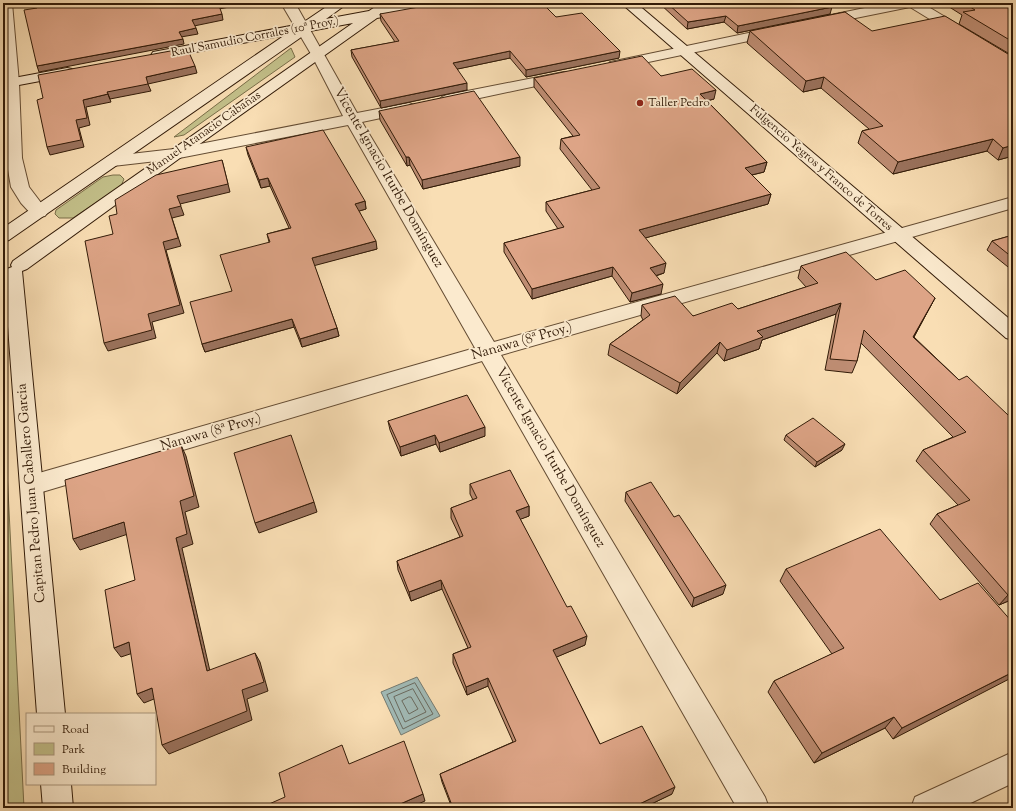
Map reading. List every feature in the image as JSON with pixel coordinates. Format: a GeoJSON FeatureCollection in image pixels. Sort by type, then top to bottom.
{"type":"FeatureCollection","features":[{"type":"Feature","properties":{"kind":"street"},"geometry":{"type":"LineString","coordinates":[[5,3],[8,84],[14,158],[20,187],[27,199],[39,212]]}},
{"type":"Feature","properties":{"kind":"street","name":"Vicente Ignacio Iturbe Domínguez"},"geometry":{"type":"LineString","coordinates":[[288,3],[318,54],[353,120],[754,808]]}},
{"type":"Feature","properties":{"kind":"street"},"geometry":{"type":"LineString","coordinates":[[3,237],[341,3]]}},
{"type":"Feature","properties":{"kind":"street","name":"Manuel Atanacio Cabañas"},"geometry":{"type":"LineString","coordinates":[[12,274],[174,154],[390,3]]}},
{"type":"Feature","properties":{"kind":"street","name":"Raul Samudio Corrales (10ª Proy.)"},"geometry":{"type":"LineString","coordinates":[[143,58],[436,3]]}},
{"type":"Feature","properties":{"kind":"street","name":"Fulgencio Yegros y Franco de Torres"},"geometry":{"type":"LineString","coordinates":[[628,3],[1013,333]]}},
{"type":"Feature","properties":{"kind":"street"},"geometry":{"type":"LineString","coordinates":[[807,24],[908,3]]}},
{"type":"Feature","properties":{"kind":"street"},"geometry":{"type":"LineString","coordinates":[[913,3],[1013,64]]}},
{"type":"Feature","properties":{"kind":"street"},"geometry":{"type":"LineString","coordinates":[[599,68],[792,28]]}},
{"type":"Feature","properties":{"kind":"street"},"geometry":{"type":"LineString","coordinates":[[8,84],[82,70]]}},
{"type":"Feature","properties":{"kind":"street"},"geometry":{"type":"LineString","coordinates":[[113,161],[174,154],[353,120],[576,73]]}},
{"type":"Feature","properties":{"kind":"street","name":"Nanawa (8ª Proy.)"},"geometry":{"type":"LineString","coordinates":[[32,485],[488,352],[1013,202]]}},
{"type":"Feature","properties":{"kind":"street","name":"Capitan Pedro Juan Caballero Garcia"},"geometry":{"type":"LineString","coordinates":[[3,237],[12,241],[19,247],[22,256],[12,274],[32,485],[51,713]]}},
{"type":"Feature","properties":{"kind":"street"},"geometry":{"type":"LineString","coordinates":[[926,808],[1013,767]]}},
{"type":"Feature","properties":{"kind":"street"},"geometry":{"type":"LineString","coordinates":[[56,785],[58,808]]}},
{"type":"Feature","properties":{"kind":"green space"},"geometry":{"type":"Polygon","coordinates":[[[291,48],[295,57],[184,135],[174,137],[291,48]]]}},
{"type":"Feature","properties":{"kind":"green space"},"geometry":{"type":"Polygon","coordinates":[[[120,175],[124,179],[121,186],[73,218],[59,218],[55,214],[56,210],[103,177],[120,175]]]}},
{"type":"Feature","properties":{"kind":"green space"},"geometry":{"type":"Polygon","coordinates":[[[3,391],[24,808],[3,808],[3,391]]]}},
{"type":"Feature","properties":{"kind":"water"},"geometry":{"type":"Polygon","coordinates":[[[417,677],[440,716],[401,735],[381,692],[417,677]]]}},
{"type":"Feature","properties":{"kind":"building"},"geometry":{"type":"Polygon","coordinates":[[[36,3],[218,3],[222,14],[192,20],[196,28],[179,32],[183,39],[37,66],[24,10],[37,8],[36,3]]]}},
{"type":"Feature","properties":{"kind":"building"},"geometry":{"type":"Polygon","coordinates":[[[441,3],[542,3],[556,17],[582,13],[620,51],[526,70],[510,51],[453,63],[467,83],[380,101],[351,50],[399,41],[380,14],[441,3]]]}},
{"type":"Feature","properties":{"kind":"building"},"geometry":{"type":"Polygon","coordinates":[[[667,3],[826,3],[832,7],[738,26],[726,16],[688,22],[667,3]]]}},
{"type":"Feature","properties":{"kind":"building"},"geometry":{"type":"Polygon","coordinates":[[[964,3],[1013,3],[1013,42],[963,12],[975,10],[964,3]]]}},
{"type":"Feature","properties":{"kind":"building"},"geometry":{"type":"Polygon","coordinates":[[[845,12],[872,31],[945,16],[1013,57],[1013,145],[1003,148],[993,139],[898,162],[862,131],[883,126],[824,77],[806,81],[750,31],[845,12]]]}},
{"type":"Feature","properties":{"kind":"building"},"geometry":{"type":"Polygon","coordinates":[[[187,48],[195,66],[146,77],[148,84],[107,92],[108,94],[83,100],[87,118],[76,120],[81,140],[47,147],[37,100],[43,98],[38,75],[187,48]]]}},
{"type":"Feature","properties":{"kind":"building"},"geometry":{"type":"Polygon","coordinates":[[[642,56],[661,76],[692,69],[716,90],[700,94],[767,162],[745,168],[771,194],[639,230],[666,263],[650,268],[663,284],[632,293],[613,267],[532,289],[504,243],[564,227],[546,202],[600,188],[561,139],[580,135],[534,78],[642,56]]]}},
{"type":"Feature","properties":{"kind":"building"},"geometry":{"type":"Polygon","coordinates":[[[474,91],[520,157],[422,180],[409,157],[406,157],[379,111],[474,91]]]}},
{"type":"Feature","properties":{"kind":"building"},"geometry":{"type":"Polygon","coordinates":[[[323,130],[365,201],[355,204],[376,241],[312,258],[337,328],[300,339],[292,319],[202,344],[190,302],[232,291],[220,255],[270,242],[267,234],[291,228],[268,178],[259,180],[246,147],[323,130]]]}},
{"type":"Feature","properties":{"kind":"building"},"geometry":{"type":"Polygon","coordinates":[[[222,160],[228,184],[177,196],[181,206],[169,209],[178,238],[163,242],[180,305],[148,314],[152,330],[104,343],[85,241],[113,234],[109,216],[117,214],[115,200],[156,175],[222,160]]]}},
{"type":"Feature","properties":{"kind":"building"},"geometry":{"type":"Polygon","coordinates":[[[1013,235],[1013,258],[992,241],[1013,235]]]}},
{"type":"Feature","properties":{"kind":"building"},"geometry":{"type":"Polygon","coordinates":[[[846,252],[876,280],[905,270],[935,298],[913,337],[959,380],[967,376],[1008,415],[1013,413],[1013,593],[1008,595],[937,514],[970,500],[923,450],[966,432],[864,330],[857,361],[830,359],[841,303],[757,331],[763,337],[727,350],[720,342],[680,383],[610,344],[650,315],[642,305],[675,296],[693,316],[732,303],[738,309],[818,283],[801,266],[846,252]]]}},
{"type":"Feature","properties":{"kind":"building"},"geometry":{"type":"Polygon","coordinates":[[[467,395],[485,427],[439,443],[435,435],[400,447],[388,421],[467,395]]]}},
{"type":"Feature","properties":{"kind":"building"},"geometry":{"type":"Polygon","coordinates":[[[813,418],[845,444],[817,462],[786,435],[813,418]]]}},
{"type":"Feature","properties":{"kind":"building"},"geometry":{"type":"Polygon","coordinates":[[[291,435],[314,502],[255,523],[234,453],[291,435]]]}},
{"type":"Feature","properties":{"kind":"building"},"geometry":{"type":"Polygon","coordinates":[[[181,445],[194,496],[180,501],[187,534],[176,538],[207,671],[255,653],[264,682],[242,690],[247,711],[162,745],[152,688],[137,694],[129,642],[114,648],[105,590],[135,580],[124,522],[73,539],[65,480],[181,445]]]}},
{"type":"Feature","properties":{"kind":"building"},"geometry":{"type":"Polygon","coordinates":[[[510,470],[529,506],[516,511],[567,607],[571,606],[587,636],[553,650],[600,744],[642,726],[675,787],[631,808],[453,808],[440,774],[516,741],[488,678],[466,687],[453,654],[471,647],[441,580],[409,592],[397,561],[463,536],[451,508],[477,498],[470,484],[510,470]]]}},
{"type":"Feature","properties":{"kind":"building"},"geometry":{"type":"Polygon","coordinates":[[[651,482],[674,517],[679,515],[726,585],[694,598],[626,492],[651,482]]]}},
{"type":"Feature","properties":{"kind":"building"},"geometry":{"type":"Polygon","coordinates":[[[880,529],[940,600],[978,583],[1013,623],[1013,672],[902,728],[894,717],[822,753],[774,681],[844,648],[786,569],[880,529]]]}},
{"type":"Feature","properties":{"kind":"building"},"geometry":{"type":"Polygon","coordinates":[[[404,741],[423,794],[391,808],[260,808],[285,797],[279,773],[342,745],[349,764],[404,741]]]}},
{"type":"Feature","properties":{"kind":"place","name":"Taller Pedro"},"geometry":{"type":"Point","coordinates":[640,103]}}]}
